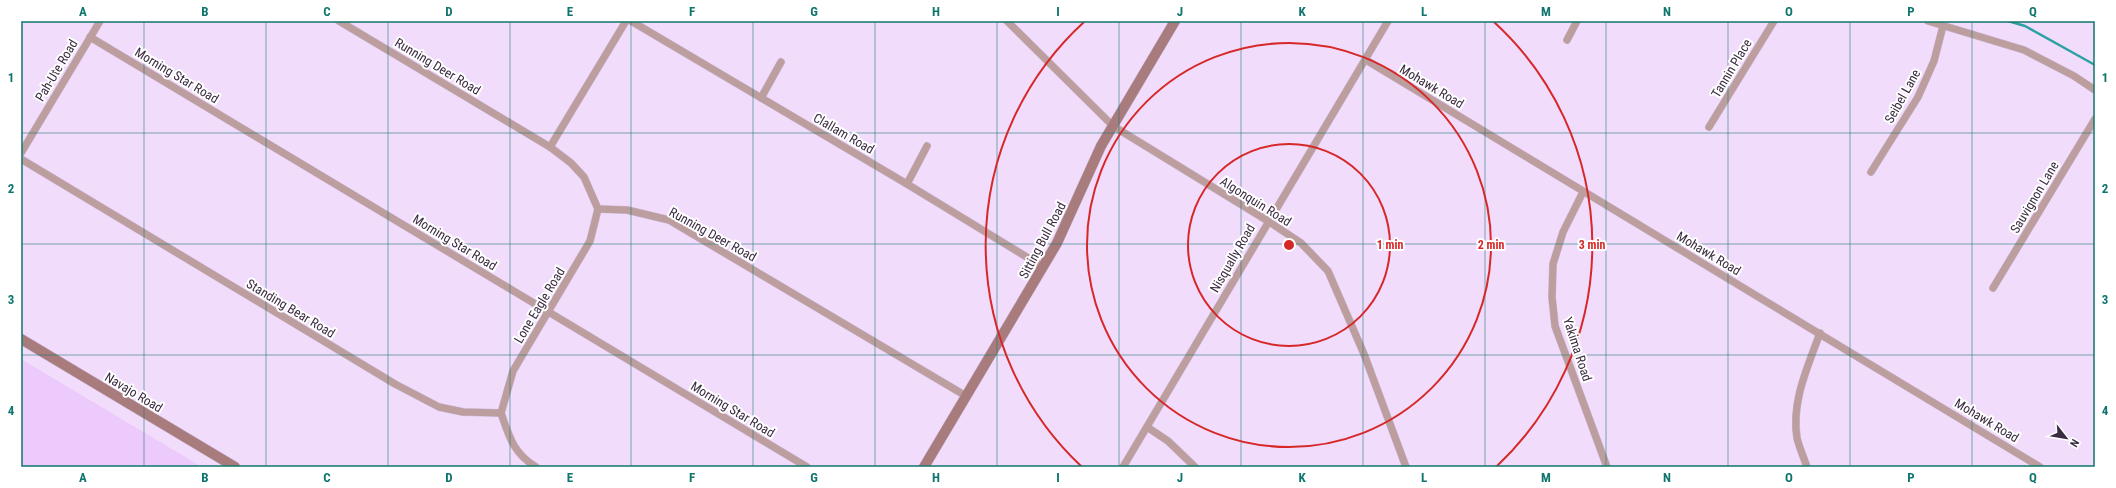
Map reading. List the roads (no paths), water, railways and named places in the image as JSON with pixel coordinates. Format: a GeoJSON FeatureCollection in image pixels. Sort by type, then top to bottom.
{"type":"FeatureCollection","features":[{"type":"Feature","properties":{"kind":"street","name":"Pah-Ute Road"},"geometry":{"type":"LineString","coordinates":[[21,153],[100,21]]}},
{"type":"Feature","properties":{"kind":"street","name":"Running Deer Road"},"geometry":{"type":"LineString","coordinates":[[339,21],[550,147],[571,163],[584,177],[598,209],[627,210],[669,220],[966,396]]}},
{"type":"Feature","properties":{"kind":"street"},"geometry":{"type":"LineString","coordinates":[[550,147],[626,21]]}},
{"type":"Feature","properties":{"kind":"street","name":"Clallam Road"},"geometry":{"type":"LineString","coordinates":[[631,21],[907,184],[1043,267]]}},
{"type":"Feature","properties":{"kind":"street","name":"Algonquin Road"},"geometry":{"type":"LineString","coordinates":[[1007,21],[1113,126],[1268,221],[1301,243],[1328,271],[1364,354],[1406,467]]}},
{"type":"Feature","properties":{"kind":"street","name":"Sitting Bull Road"},"geometry":{"type":"LineString","coordinates":[[924,467],[1043,267],[1067,223],[1101,146],[1175,21]]}},
{"type":"Feature","properties":{"kind":"street","name":"Nisqually Road"},"geometry":{"type":"LineString","coordinates":[[1123,467],[1388,21]]}},
{"type":"Feature","properties":{"kind":"street"},"geometry":{"type":"LineString","coordinates":[[1568,40],[1576,21]]}},
{"type":"Feature","properties":{"kind":"street","name":"Tannin Place"},"geometry":{"type":"LineString","coordinates":[[1709,127],[1774,21]]}},
{"type":"Feature","properties":{"kind":"street"},"geometry":{"type":"LineString","coordinates":[[1928,21],[2024,50],[2074,76],[2095,90]]}},
{"type":"Feature","properties":{"kind":"street","name":"Seibel Lane"},"geometry":{"type":"LineString","coordinates":[[1871,172],[1918,97],[1934,61],[1943,26]]}},
{"type":"Feature","properties":{"kind":"street","name":"Morning Star Road"},"geometry":{"type":"LineString","coordinates":[[90,37],[807,467]]}},
{"type":"Feature","properties":{"kind":"street","name":"Mohawk Road"},"geometry":{"type":"LineString","coordinates":[[1366,60],[2040,467]]}},
{"type":"Feature","properties":{"kind":"street"},"geometry":{"type":"LineString","coordinates":[[761,98],[781,62]]}},
{"type":"Feature","properties":{"kind":"street","name":"Sauvignon Lane"},"geometry":{"type":"LineString","coordinates":[[1993,288],[2095,119]]}},
{"type":"Feature","properties":{"kind":"street"},"geometry":{"type":"LineString","coordinates":[[907,184],[927,146]]}},
{"type":"Feature","properties":{"kind":"street","name":"Standing Bear Road"},"geometry":{"type":"LineString","coordinates":[[21,159],[395,384],[439,407],[463,412],[501,412]]}},
{"type":"Feature","properties":{"kind":"street","name":"Yakima Road"},"geometry":{"type":"LineString","coordinates":[[1583,192],[1563,232],[1553,264],[1552,297],[1555,326],[1607,467]]}},
{"type":"Feature","properties":{"kind":"street","name":"Lone Eagle Road"},"geometry":{"type":"LineString","coordinates":[[501,412],[513,371],[590,242],[598,209]]}},
{"type":"Feature","properties":{"kind":"street"},"geometry":{"type":"LineString","coordinates":[[1807,467],[1797,438],[1797,411],[1803,381],[1820,333]]}},
{"type":"Feature","properties":{"kind":"street","name":"Navajo Road"},"geometry":{"type":"LineString","coordinates":[[21,339],[234,467]]}},
{"type":"Feature","properties":{"kind":"street"},"geometry":{"type":"LineString","coordinates":[[501,412],[513,446],[527,461],[536,467]]}},
{"type":"Feature","properties":{"kind":"street"},"geometry":{"type":"LineString","coordinates":[[1147,427],[1168,441],[1195,467]]}},
{"type":"Feature","properties":{"kind":"waterway"},"geometry":{"type":"LineString","coordinates":[[2008,21],[2025,26],[2095,65]]}}]}
